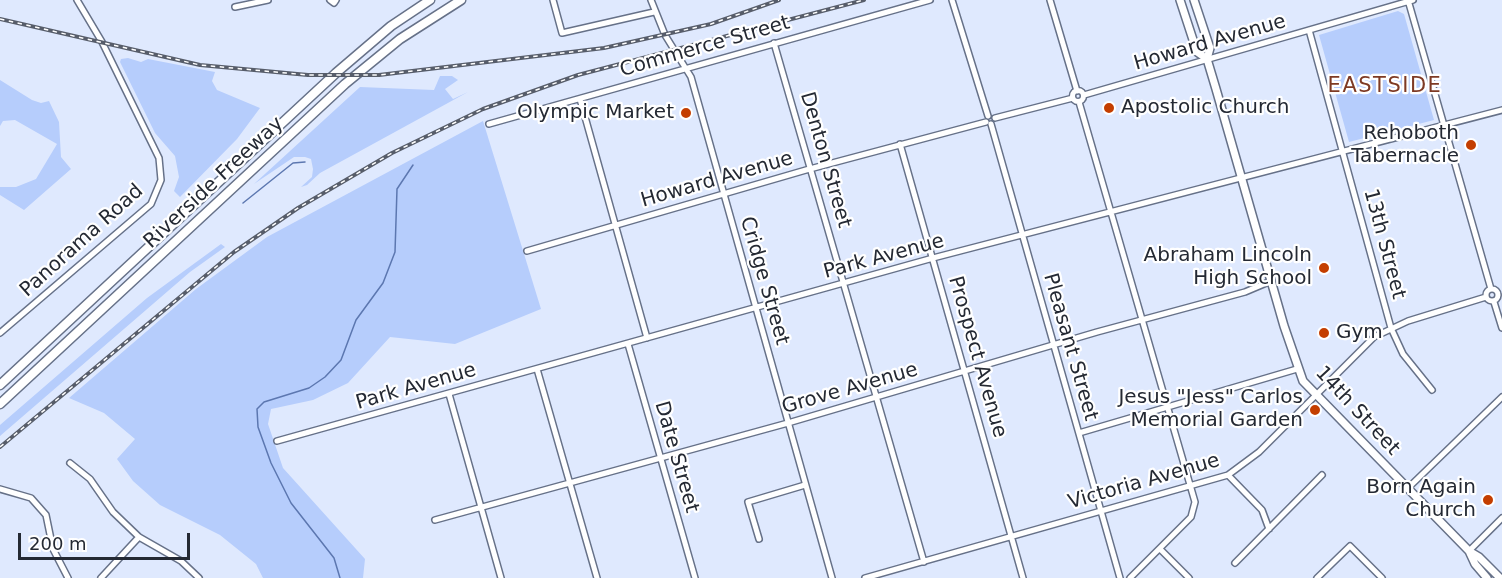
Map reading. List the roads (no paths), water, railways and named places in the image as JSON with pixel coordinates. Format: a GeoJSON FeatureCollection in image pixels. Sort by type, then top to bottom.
{"type":"FeatureCollection","features":[{"type":"Feature","properties":{"kind":"highway","name":"Riverside Freeway"},"geometry":{"type":"LineString","coordinates":[[0,385],[336,73],[391,26],[430,0]]}},
{"type":"Feature","properties":{"kind":"highway","name":"Riverside Freeway"},"geometry":{"type":"LineString","coordinates":[[0,404],[345,84],[400,39],[461,0]]}},
{"type":"Feature","properties":{"kind":"main road","name":"14th Street"},"geometry":{"type":"LineString","coordinates":[[1180,0],[1197,52],[1207,59]]}},
{"type":"Feature","properties":{"kind":"main road","name":"14th Street"},"geometry":{"type":"LineString","coordinates":[[1194,0],[1210,48],[1207,59],[1297,369],[1314,395],[1469,551],[1479,557],[1500,578]]}},
{"type":"Feature","properties":{"kind":"main road","name":"14th Street"},"geometry":{"type":"LineString","coordinates":[[1469,551],[1475,564],[1487,578]]}},
{"type":"Feature","properties":{"kind":"street","name":"Panorama Road"},"geometry":{"type":"LineString","coordinates":[[0,333],[152,204],[161,180],[159,158],[102,42],[76,0]]}},
{"type":"Feature","properties":{"kind":"street"},"geometry":{"type":"LineString","coordinates":[[235,7],[268,0]]}},
{"type":"Feature","properties":{"kind":"street"},"geometry":{"type":"LineString","coordinates":[[330,0],[334,3],[336,0]]}},
{"type":"Feature","properties":{"kind":"street"},"geometry":{"type":"LineString","coordinates":[[553,0],[562,33],[654,12]]}},
{"type":"Feature","properties":{"kind":"street","name":"Cridge Street"},"geometry":{"type":"LineString","coordinates":[[651,0],[664,35],[687,68],[832,578]]}},
{"type":"Feature","properties":{"kind":"street","name":"Commerce Street"},"geometry":{"type":"LineString","coordinates":[[489,124],[930,0]]}},
{"type":"Feature","properties":{"kind":"street"},"geometry":{"type":"LineString","coordinates":[[952,0],[990,122]]}},
{"type":"Feature","properties":{"kind":"street"},"geometry":{"type":"LineString","coordinates":[[1050,0],[1077,91],[1084,95],[1079,102]]}},
{"type":"Feature","properties":{"kind":"street"},"geometry":{"type":"LineString","coordinates":[[1410,0],[1443,125],[1491,289],[1486,297],[1494,302],[1502,328]]}},
{"type":"Feature","properties":{"kind":"street","name":"Howard Avenue"},"geometry":{"type":"LineString","coordinates":[[1084,95],[1410,0]]}},
{"type":"Feature","properties":{"kind":"street","name":"13th Street"},"geometry":{"type":"LineString","coordinates":[[1309,30],[1391,328],[1403,354],[1432,390]]}},
{"type":"Feature","properties":{"kind":"street","name":"Denton Street"},"geometry":{"type":"LineString","coordinates":[[774,43],[924,562]]}},
{"type":"Feature","properties":{"kind":"street"},"geometry":{"type":"LineString","coordinates":[[1077,91],[1073,98],[1079,102],[1195,502],[1191,517],[1130,578]]}},
{"type":"Feature","properties":{"kind":"street","name":"Howard Avenue"},"geometry":{"type":"LineString","coordinates":[[527,251],[900,144],[990,122],[1073,98]]}},
{"type":"Feature","properties":{"kind":"street"},"geometry":{"type":"LineString","coordinates":[[580,99],[647,338]]}},
{"type":"Feature","properties":{"kind":"street","name":"Park Avenue"},"geometry":{"type":"LineString","coordinates":[[277,441],[933,258],[1502,110]]}},
{"type":"Feature","properties":{"kind":"street","name":"Pleasant Street"},"geometry":{"type":"LineString","coordinates":[[990,122],[1120,578]]}},
{"type":"Feature","properties":{"kind":"street","name":"Prospect Avenue"},"geometry":{"type":"LineString","coordinates":[[900,144],[1023,578]]}},
{"type":"Feature","properties":{"kind":"street","name":"Grove Avenue"},"geometry":{"type":"LineString","coordinates":[[435,520],[788,423],[965,370],[1245,292],[1271,281]]}},
{"type":"Feature","properties":{"kind":"street"},"geometry":{"type":"LineString","coordinates":[[1491,289],[1500,293],[1494,302]]}},
{"type":"Feature","properties":{"kind":"street","name":"Victoria Avenue"},"geometry":{"type":"LineString","coordinates":[[865,578],[1228,475],[1259,452],[1368,341],[1391,328],[1486,297]]}},
{"type":"Feature","properties":{"kind":"street","name":"Date Street"},"geometry":{"type":"LineString","coordinates":[[628,344],[695,578]]}},
{"type":"Feature","properties":{"kind":"street"},"geometry":{"type":"LineString","coordinates":[[537,369],[597,578]]}},
{"type":"Feature","properties":{"kind":"street"},"geometry":{"type":"LineString","coordinates":[[1079,433],[1297,369]]}},
{"type":"Feature","properties":{"kind":"street"},"geometry":{"type":"LineString","coordinates":[[449,394],[501,578]]}},
{"type":"Feature","properties":{"kind":"street"},"geometry":{"type":"LineString","coordinates":[[1407,489],[1502,397]]}},
{"type":"Feature","properties":{"kind":"street"},"geometry":{"type":"LineString","coordinates":[[70,463],[90,479],[113,512],[139,537],[181,561],[199,578]]}},
{"type":"Feature","properties":{"kind":"street"},"geometry":{"type":"LineString","coordinates":[[1228,475],[1262,510],[1269,529]]}},
{"type":"Feature","properties":{"kind":"street"},"geometry":{"type":"LineString","coordinates":[[1235,563],[1322,475]]}},
{"type":"Feature","properties":{"kind":"street"},"geometry":{"type":"LineString","coordinates":[[759,539],[748,502],[805,485]]}},
{"type":"Feature","properties":{"kind":"street"},"geometry":{"type":"LineString","coordinates":[[0,489],[31,498],[46,514],[53,549],[68,578]]}},
{"type":"Feature","properties":{"kind":"street"},"geometry":{"type":"LineString","coordinates":[[1469,551],[1502,519]]}},
{"type":"Feature","properties":{"kind":"street"},"geometry":{"type":"LineString","coordinates":[[101,578],[139,537]]}},
{"type":"Feature","properties":{"kind":"street"},"geometry":{"type":"LineString","coordinates":[[1317,578],[1350,546],[1382,578]]}},
{"type":"Feature","properties":{"kind":"street"},"geometry":{"type":"LineString","coordinates":[[1160,549],[1189,578]]}},
{"type":"Feature","properties":{"kind":"waterway"},"geometry":{"type":"LineString","coordinates":[[243,203],[293,163],[305,162]]}},
{"type":"Feature","properties":{"kind":"waterway"},"geometry":{"type":"LineString","coordinates":[[340,578],[334,558],[291,503],[271,463],[258,427],[257,409],[264,402],[309,388],[325,377],[341,360],[356,320],[383,283],[395,252],[397,189],[413,165]]}},
{"type":"Feature","properties":{"kind":"railway"},"geometry":{"type":"LineString","coordinates":[[0,19],[200,65],[308,75],[379,75],[604,48],[711,24],[779,0]]}},
{"type":"Feature","properties":{"kind":"railway"},"geometry":{"type":"LineString","coordinates":[[0,447],[234,252],[298,208],[392,153],[483,109],[578,75],[864,0]]}},
{"type":"Feature","properties":{"kind":"place","name":"Apostolic Church"},"geometry":{"type":"Point","coordinates":[1109,108]}},
{"type":"Feature","properties":{"kind":"place","name":"Olympic Market"},"geometry":{"type":"Point","coordinates":[686,113]}},
{"type":"Feature","properties":{"kind":"place","name":"Rehoboth Tabernacle"},"geometry":{"type":"Point","coordinates":[1471,145]}},
{"type":"Feature","properties":{"kind":"place","name":"Abraham Lincoln High School"},"geometry":{"type":"Point","coordinates":[1324,268]}},
{"type":"Feature","properties":{"kind":"place","name":"Gym"},"geometry":{"type":"Point","coordinates":[1324,333]}},
{"type":"Feature","properties":{"kind":"place","name":"Jesus \"Jess\" Carlos Memorial Garden"},"geometry":{"type":"Point","coordinates":[1315,410]}},
{"type":"Feature","properties":{"kind":"place","name":"Born Again Church"},"geometry":{"type":"Point","coordinates":[1488,500]}},
{"type":"Feature","properties":{"kind":"district","name":"EASTSIDE"},"geometry":{"type":"Point","coordinates":[1385,87]}}]}
